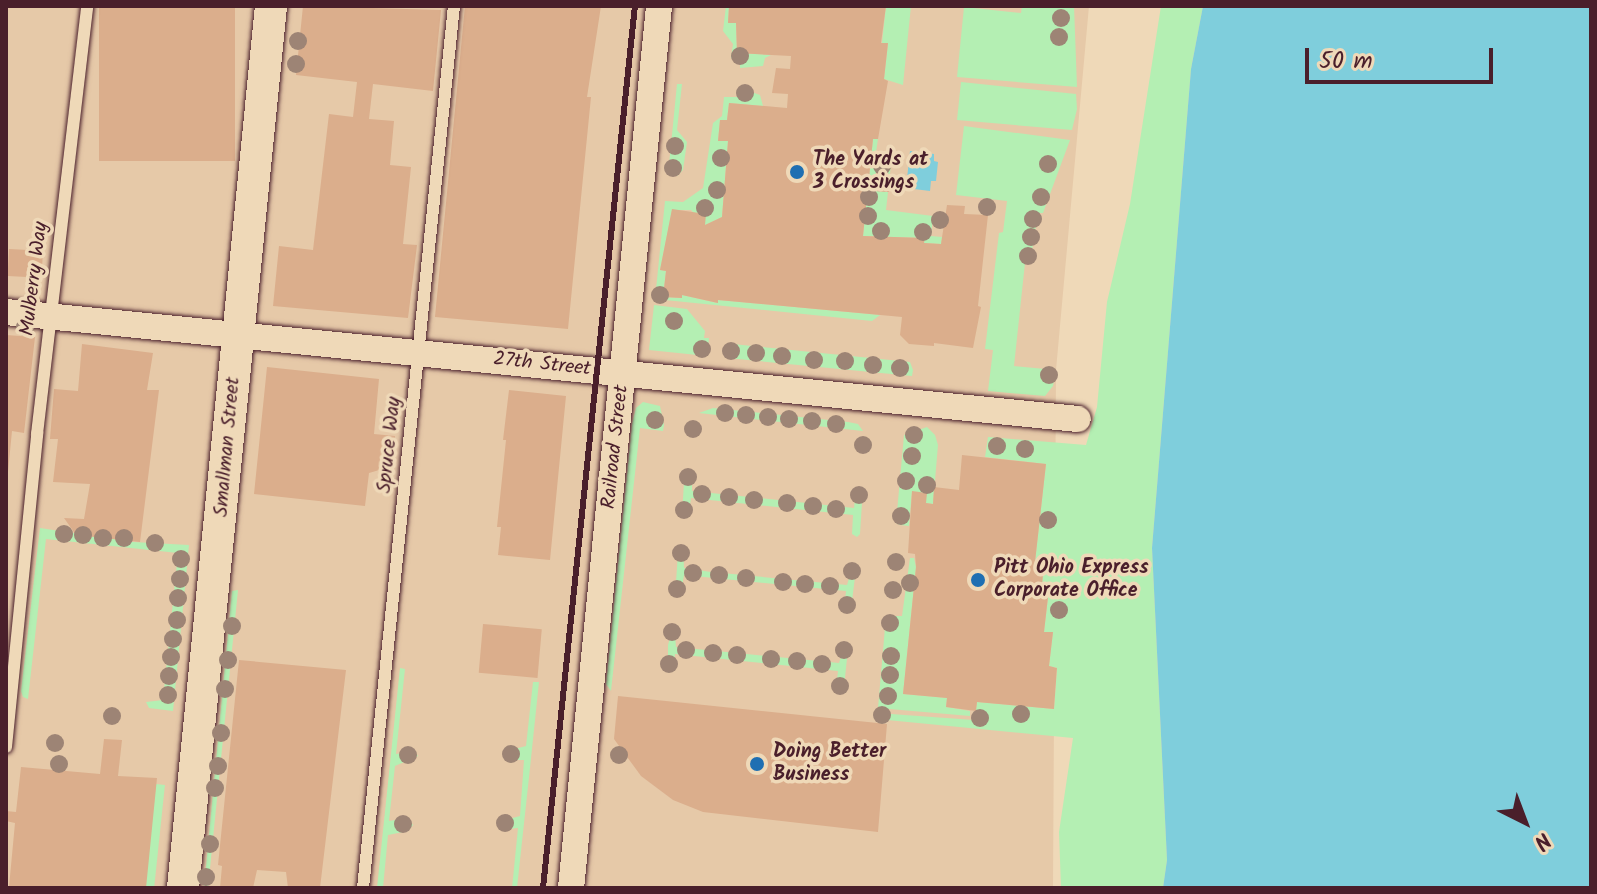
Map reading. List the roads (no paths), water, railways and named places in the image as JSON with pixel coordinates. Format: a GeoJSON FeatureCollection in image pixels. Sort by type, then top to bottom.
{"type":"FeatureCollection","features":[{"type":"Feature","properties":{"kind":"street","name":"Smallman Street"},"geometry":{"type":"LineString","coordinates":[[183,888],[271,6]]}},
{"type":"Feature","properties":{"kind":"street","name":"Railroad Street"},"geometry":{"type":"LineString","coordinates":[[571,888],[659,6]]}},
{"type":"Feature","properties":{"kind":"street","name":"27th Street"},"geometry":{"type":"LineString","coordinates":[[6,312],[1078,419]]}},
{"type":"Feature","properties":{"kind":"lane","name":"Mulberry Way"},"geometry":{"type":"LineString","coordinates":[[6,747],[87,6]]}},
{"type":"Feature","properties":{"kind":"lane","name":"Spruce Way"},"geometry":{"type":"LineString","coordinates":[[363,888],[454,6]]}},
{"type":"Feature","properties":{"kind":"water"},"geometry":{"type":"Polygon","coordinates":[[[1203,6],[1591,6],[1591,888],[1163,888],[1167,860],[1152,548],[1191,69],[1203,6]]]}},
{"type":"Feature","properties":{"kind":"water"},"geometry":{"type":"Polygon","coordinates":[[[910,151],[934,154],[934,161],[938,162],[936,181],[931,181],[930,191],[906,188],[910,151]]]}},
{"type":"Feature","properties":{"kind":"railway"},"geometry":{"type":"LineString","coordinates":[[543,888],[635,6]]}},
{"type":"Feature","properties":{"kind":"place","name":"The Yards at 3 Crossings"},"geometry":{"type":"Point","coordinates":[797,172]}},
{"type":"Feature","properties":{"kind":"place","name":"Pitt Ohio Express Corporate Office"},"geometry":{"type":"Point","coordinates":[978,580]}},
{"type":"Feature","properties":{"kind":"place","name":"Doing Better Business"},"geometry":{"type":"Point","coordinates":[757,764]}}]}
